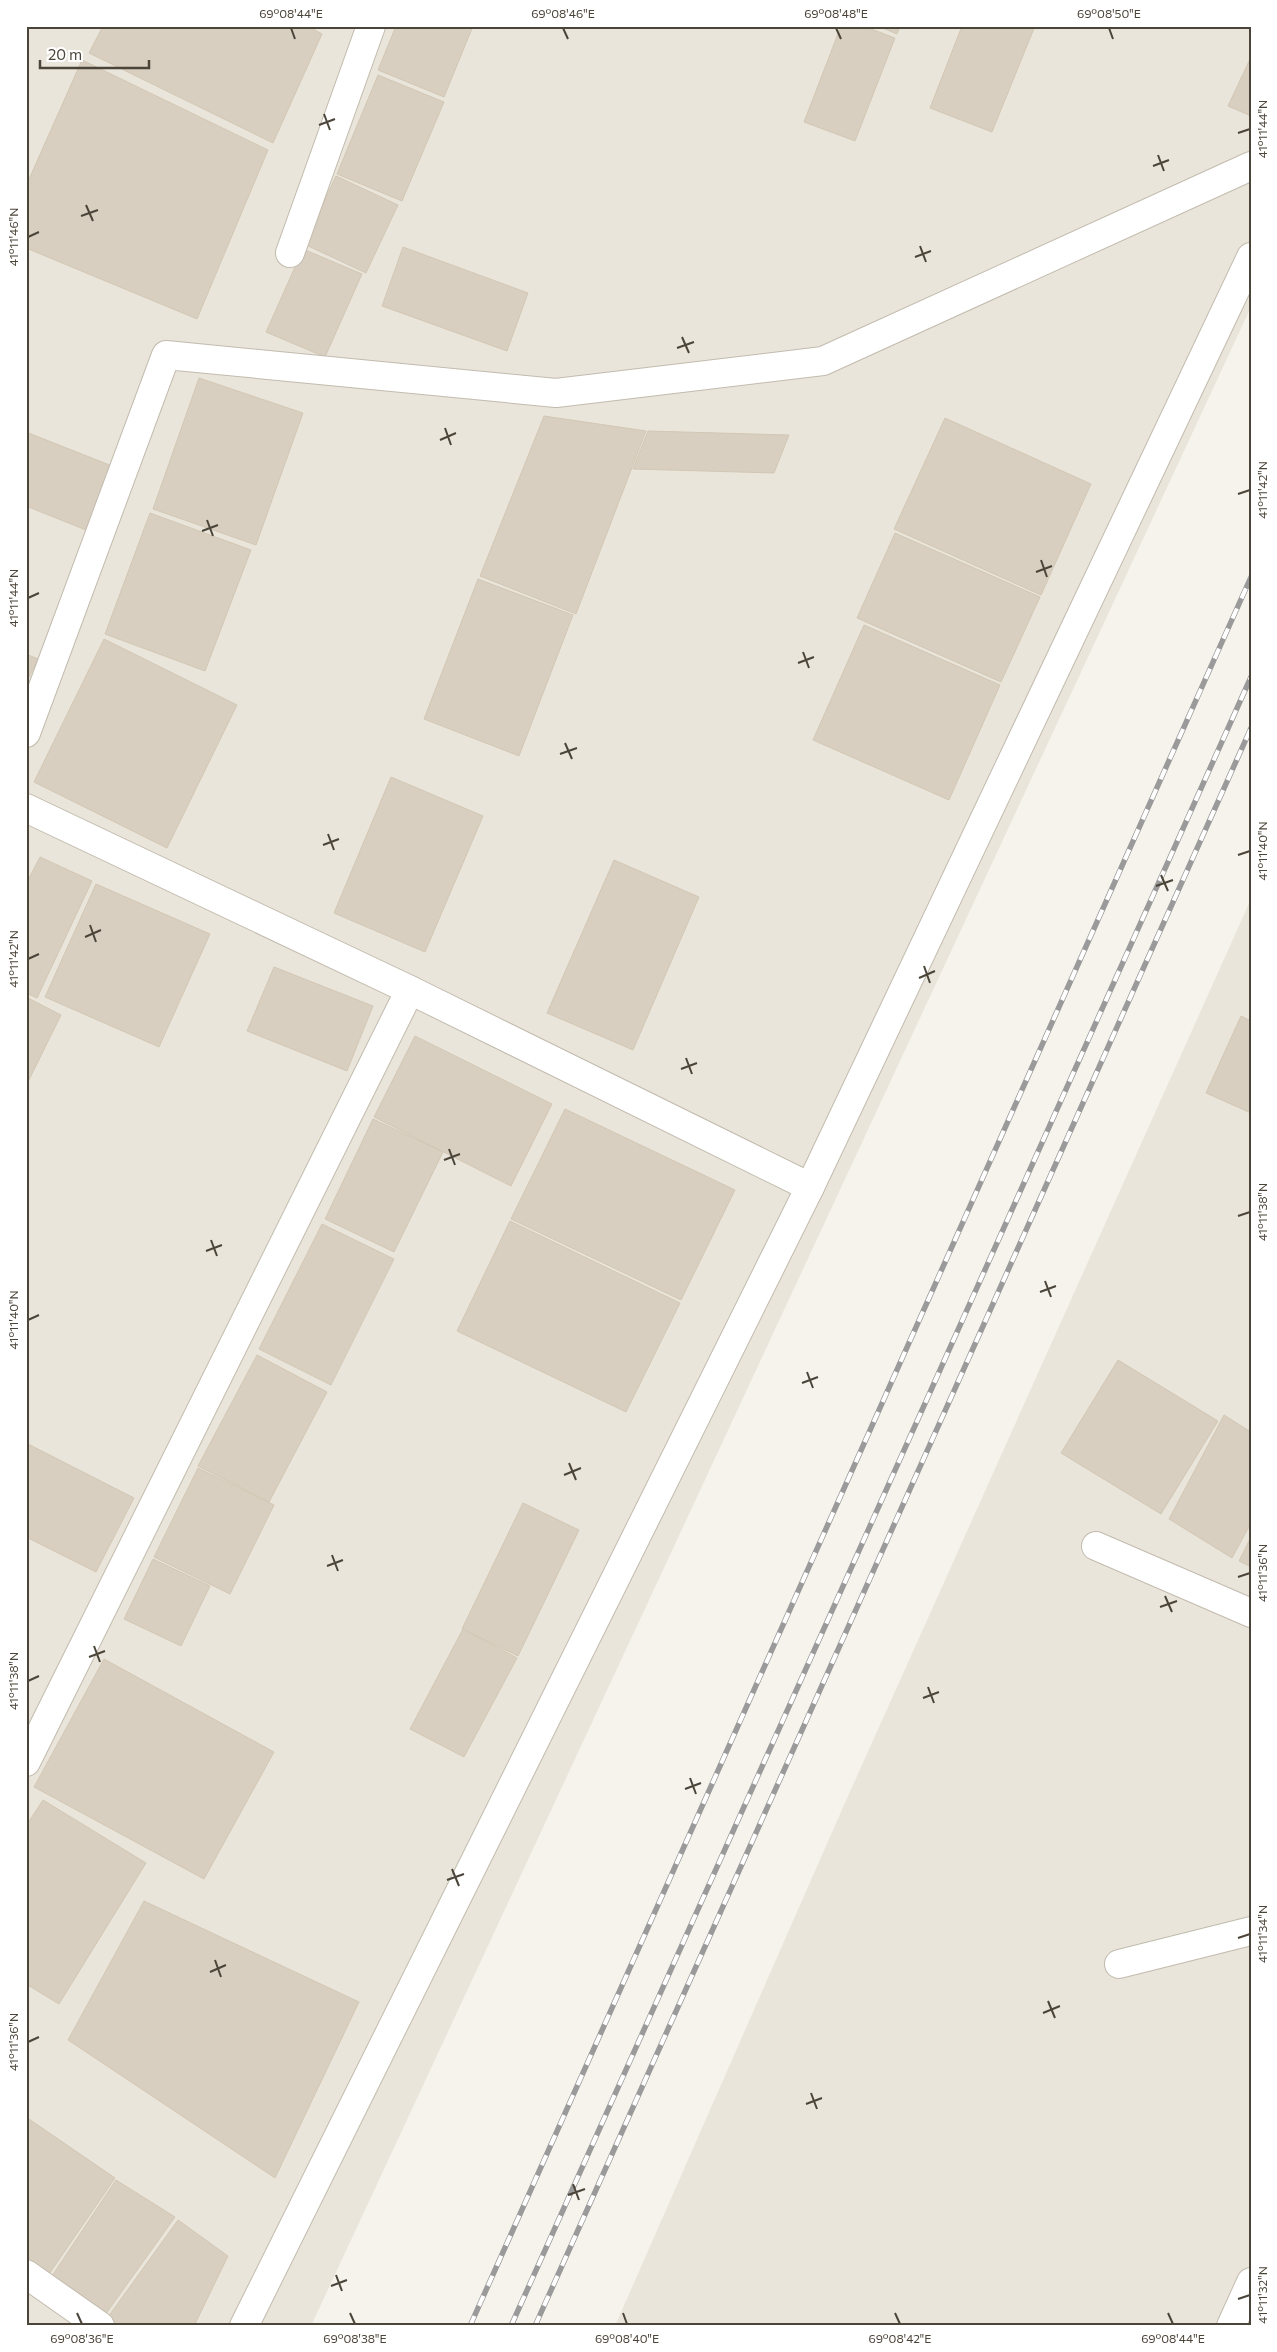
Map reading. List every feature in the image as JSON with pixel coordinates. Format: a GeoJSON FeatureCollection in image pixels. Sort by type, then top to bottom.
{"type":"FeatureCollection","features":[{"type":"Feature","properties":{"kind":"street"},"geometry":{"type":"LineString","coordinates":[[290,253],[371,26]]}},
{"type":"Feature","properties":{"kind":"street"},"geometry":{"type":"LineString","coordinates":[[26,733],[166,354],[556,393],[822,361],[1251,166]]}},
{"type":"Feature","properties":{"kind":"street"},"geometry":{"type":"LineString","coordinates":[[244,2326],[810,1187],[1251,257]]}},
{"type":"Feature","properties":{"kind":"street"},"geometry":{"type":"LineString","coordinates":[[29,818],[410,990],[810,1187]]}},
{"type":"Feature","properties":{"kind":"street"},"geometry":{"type":"LineString","coordinates":[[26,1762],[410,990]]}},
{"type":"Feature","properties":{"kind":"street"},"geometry":{"type":"LineString","coordinates":[[1096,1546],[1251,1613]]}},
{"type":"Feature","properties":{"kind":"street"},"geometry":{"type":"LineString","coordinates":[[1119,1964],[1251,1931]]}},
{"type":"Feature","properties":{"kind":"street"},"geometry":{"type":"LineString","coordinates":[[26,2274],[100,2326]]}},
{"type":"Feature","properties":{"kind":"street"},"geometry":{"type":"LineString","coordinates":[[1231,2326],[1251,2282]]}},
{"type":"Feature","properties":{"kind":"shaded area"},"geometry":{"type":"Polygon","coordinates":[[[26,26],[1251,26],[1251,307],[311,2326],[26,2326],[26,26]]]}},
{"type":"Feature","properties":{"kind":"shaded area"},"geometry":{"type":"Polygon","coordinates":[[[1251,899],[1251,2326],[615,2326],[844,1805],[1251,899]]]}},
{"type":"Feature","properties":{"kind":"building"},"geometry":{"type":"Polygon","coordinates":[[[103,26],[308,26],[322,34],[273,143],[89,53],[103,26]]]}},
{"type":"Feature","properties":{"kind":"building"},"geometry":{"type":"Polygon","coordinates":[[[396,26],[473,26],[444,97],[378,70],[396,26]]]}},
{"type":"Feature","properties":{"kind":"building"},"geometry":{"type":"Polygon","coordinates":[[[841,26],[863,26],[895,38],[855,141],[804,122],[841,26]]]}},
{"type":"Feature","properties":{"kind":"building"},"geometry":{"type":"Polygon","coordinates":[[[878,26],[900,26],[897,34],[878,26]]]}},
{"type":"Feature","properties":{"kind":"building"},"geometry":{"type":"Polygon","coordinates":[[[962,26],[1035,26],[992,132],[930,108],[962,26]]]}},
{"type":"Feature","properties":{"kind":"building"},"geometry":{"type":"Polygon","coordinates":[[[1251,57],[1251,116],[1228,106],[1251,57]]]}},
{"type":"Feature","properties":{"kind":"building"},"geometry":{"type":"Polygon","coordinates":[[[82,60],[268,150],[197,319],[26,248],[26,186],[82,60]]]}},
{"type":"Feature","properties":{"kind":"building"},"geometry":{"type":"Polygon","coordinates":[[[378,75],[444,102],[402,201],[337,174],[378,75]]]}},
{"type":"Feature","properties":{"kind":"building"},"geometry":{"type":"Polygon","coordinates":[[[336,176],[398,205],[366,273],[304,244],[336,176]]]}},
{"type":"Feature","properties":{"kind":"building"},"geometry":{"type":"Polygon","coordinates":[[[403,247],[528,293],[507,351],[382,306],[403,247]]]}},
{"type":"Feature","properties":{"kind":"building"},"geometry":{"type":"Polygon","coordinates":[[[303,249],[362,274],[325,357],[266,332],[303,249]]]}},
{"type":"Feature","properties":{"kind":"building"},"geometry":{"type":"Polygon","coordinates":[[[199,378],[303,413],[256,545],[153,509],[199,378]]]}},
{"type":"Feature","properties":{"kind":"building"},"geometry":{"type":"Polygon","coordinates":[[[544,416],[646,431],[576,614],[480,576],[544,416]]]}},
{"type":"Feature","properties":{"kind":"building"},"geometry":{"type":"Polygon","coordinates":[[[945,418],[1091,484],[1041,595],[894,529],[945,418]]]}},
{"type":"Feature","properties":{"kind":"building"},"geometry":{"type":"Polygon","coordinates":[[[648,431],[789,435],[774,473],[633,469],[648,431]]]}},
{"type":"Feature","properties":{"kind":"building"},"geometry":{"type":"Polygon","coordinates":[[[26,432],[112,466],[86,530],[26,506],[26,432]]]}},
{"type":"Feature","properties":{"kind":"building"},"geometry":{"type":"Polygon","coordinates":[[[150,513],[251,550],[205,671],[105,634],[150,513]]]}},
{"type":"Feature","properties":{"kind":"building"},"geometry":{"type":"Polygon","coordinates":[[[895,533],[1040,597],[1001,682],[857,618],[895,533]]]}},
{"type":"Feature","properties":{"kind":"building"},"geometry":{"type":"Polygon","coordinates":[[[478,579],[573,615],[519,756],[424,719],[478,579]]]}},
{"type":"Feature","properties":{"kind":"building"},"geometry":{"type":"Polygon","coordinates":[[[864,625],[1000,685],[949,800],[813,740],[864,625]]]}},
{"type":"Feature","properties":{"kind":"building"},"geometry":{"type":"Polygon","coordinates":[[[104,639],[237,705],[167,848],[34,782],[104,639]]]}},
{"type":"Feature","properties":{"kind":"building"},"geometry":{"type":"Polygon","coordinates":[[[26,654],[38,659],[26,683],[26,654]]]}},
{"type":"Feature","properties":{"kind":"building"},"geometry":{"type":"Polygon","coordinates":[[[391,777],[483,816],[425,952],[334,913],[391,777]]]}},
{"type":"Feature","properties":{"kind":"building"},"geometry":{"type":"Polygon","coordinates":[[[40,857],[92,881],[37,998],[26,993],[26,884],[40,857]]]}},
{"type":"Feature","properties":{"kind":"building"},"geometry":{"type":"Polygon","coordinates":[[[614,860],[699,897],[633,1050],[547,1013],[614,860]]]}},
{"type":"Feature","properties":{"kind":"building"},"geometry":{"type":"Polygon","coordinates":[[[96,884],[210,934],[159,1047],[45,997],[96,884]]]}},
{"type":"Feature","properties":{"kind":"building"},"geometry":{"type":"Polygon","coordinates":[[[274,967],[373,1006],[347,1071],[247,1031],[274,967]]]}},
{"type":"Feature","properties":{"kind":"building"},"geometry":{"type":"Polygon","coordinates":[[[26,997],[61,1015],[26,1086],[26,997]]]}},
{"type":"Feature","properties":{"kind":"building"},"geometry":{"type":"Polygon","coordinates":[[[1241,1016],[1251,1021],[1251,1113],[1206,1093],[1241,1016]]]}},
{"type":"Feature","properties":{"kind":"building"},"geometry":{"type":"Polygon","coordinates":[[[415,1036],[552,1104],[511,1186],[374,1117],[415,1036]]]}},
{"type":"Feature","properties":{"kind":"building"},"geometry":{"type":"Polygon","coordinates":[[[565,1109],[735,1190],[681,1300],[511,1219],[565,1109]]]}},
{"type":"Feature","properties":{"kind":"building"},"geometry":{"type":"Polygon","coordinates":[[[373,1119],[443,1152],[394,1252],[325,1219],[373,1119]]]}},
{"type":"Feature","properties":{"kind":"building"},"geometry":{"type":"Polygon","coordinates":[[[510,1221],[680,1303],[626,1412],[457,1331],[510,1221]]]}},
{"type":"Feature","properties":{"kind":"building"},"geometry":{"type":"Polygon","coordinates":[[[322,1224],[394,1259],[331,1385],[259,1349],[322,1224]]]}},
{"type":"Feature","properties":{"kind":"building"},"geometry":{"type":"Polygon","coordinates":[[[257,1355],[327,1392],[269,1502],[198,1466],[257,1355]]]}},
{"type":"Feature","properties":{"kind":"building"},"geometry":{"type":"Polygon","coordinates":[[[1118,1360],[1218,1421],[1161,1514],[1061,1453],[1118,1360]]]}},
{"type":"Feature","properties":{"kind":"building"},"geometry":{"type":"Polygon","coordinates":[[[1224,1415],[1251,1432],[1251,1523],[1232,1558],[1169,1519],[1224,1415]]]}},
{"type":"Feature","properties":{"kind":"building"},"geometry":{"type":"Polygon","coordinates":[[[26,1443],[134,1498],[96,1572],[26,1537],[26,1443]]]}},
{"type":"Feature","properties":{"kind":"building"},"geometry":{"type":"Polygon","coordinates":[[[198,1468],[274,1505],[230,1594],[154,1557],[198,1468]]]}},
{"type":"Feature","properties":{"kind":"building"},"geometry":{"type":"Polygon","coordinates":[[[523,1503],[579,1530],[518,1656],[462,1629],[523,1503]]]}},
{"type":"Feature","properties":{"kind":"building"},"geometry":{"type":"Polygon","coordinates":[[[1251,1537],[1251,1567],[1239,1561],[1251,1537]]]}},
{"type":"Feature","properties":{"kind":"building"},"geometry":{"type":"Polygon","coordinates":[[[153,1559],[210,1586],[181,1646],[124,1619],[153,1559]]]}},
{"type":"Feature","properties":{"kind":"building"},"geometry":{"type":"Polygon","coordinates":[[[463,1629],[517,1658],[464,1757],[410,1729],[463,1629]]]}},
{"type":"Feature","properties":{"kind":"building"},"geometry":{"type":"Polygon","coordinates":[[[104,1659],[274,1752],[204,1879],[34,1787],[104,1659]]]}},
{"type":"Feature","properties":{"kind":"building"},"geometry":{"type":"Polygon","coordinates":[[[43,1800],[146,1863],[59,2004],[26,1984],[26,1826],[43,1800]]]}},
{"type":"Feature","properties":{"kind":"building"},"geometry":{"type":"Polygon","coordinates":[[[144,1901],[359,2002],[275,2178],[68,2040],[144,1901]]]}},
{"type":"Feature","properties":{"kind":"building"},"geometry":{"type":"Polygon","coordinates":[[[26,2117],[115,2178],[47,2277],[26,2263],[26,2117]]]}},
{"type":"Feature","properties":{"kind":"building"},"geometry":{"type":"Polygon","coordinates":[[[116,2180],[175,2217],[105,2315],[50,2279],[116,2180]]]}},
{"type":"Feature","properties":{"kind":"building"},"geometry":{"type":"Polygon","coordinates":[[[178,2220],[228,2256],[194,2326],[119,2326],[108,2317],[178,2220]]]}},
{"type":"Feature","properties":{"kind":"railway"},"geometry":{"type":"LineString","coordinates":[[470,2326],[1251,577]]}},
{"type":"Feature","properties":{"kind":"railway"},"geometry":{"type":"LineString","coordinates":[[511,2326],[1251,677]]}},
{"type":"Feature","properties":{"kind":"railway"},"geometry":{"type":"LineString","coordinates":[[535,2326],[1251,728]]}}]}
